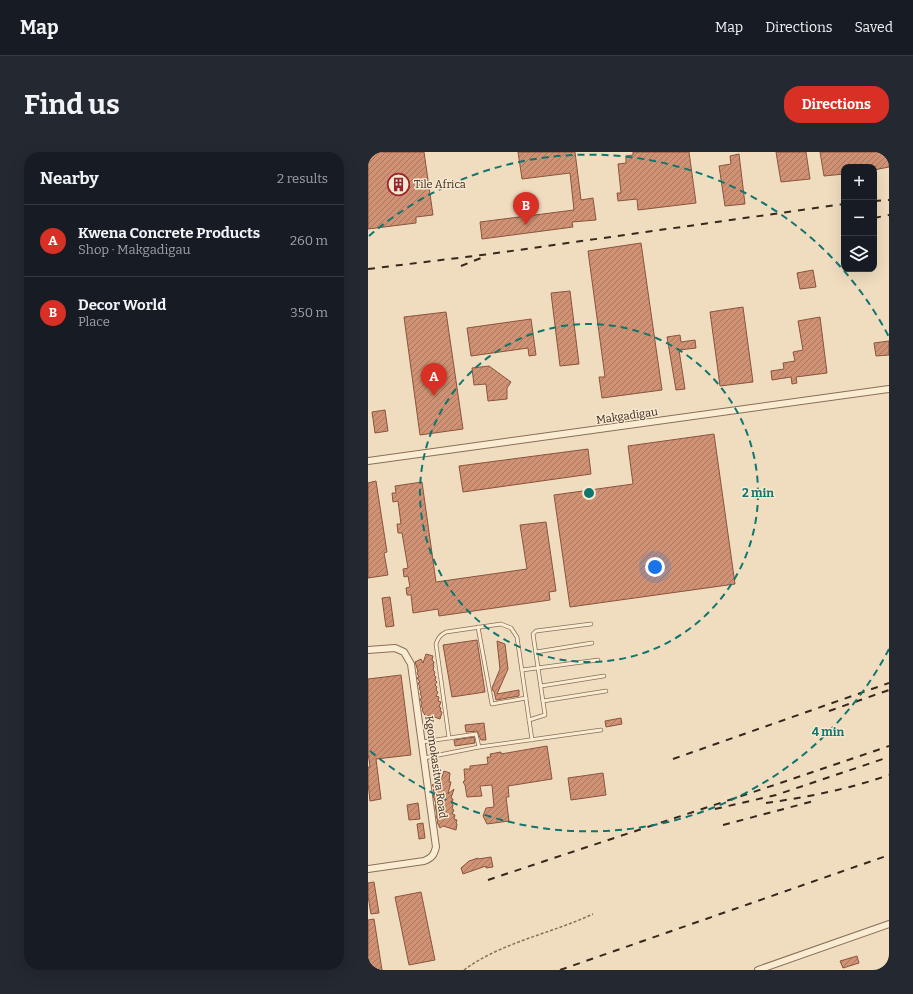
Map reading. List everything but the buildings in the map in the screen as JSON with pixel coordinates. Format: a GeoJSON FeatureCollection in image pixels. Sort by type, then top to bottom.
{"type":"FeatureCollection","features":[{"type":"Feature","properties":{"kind":"street","name":"Makgadigau"},"geometry":{"type":"LineString","coordinates":[[368,461],[889,389]]}},
{"type":"Feature","properties":{"kind":"street","name":"Kgomokasitwa Road"},"geometry":{"type":"LineString","coordinates":[[368,650],[395,648],[404,652],[411,664],[436,839],[434,854],[430,859],[424,862],[368,869]]}},
{"type":"Feature","properties":{"kind":"street"},"geometry":{"type":"LineString","coordinates":[[758,970],[889,924]]}},
{"type":"Feature","properties":{"kind":"lane"},"geometry":{"type":"LineString","coordinates":[[449,738],[436,644],[438,638],[446,632],[501,624],[511,628],[517,637],[532,740]]}},
{"type":"Feature","properties":{"kind":"lane"},"geometry":{"type":"LineString","coordinates":[[529,720],[545,715],[533,634],[536,631],[591,624]]}},
{"type":"Feature","properties":{"kind":"lane"},"geometry":{"type":"LineString","coordinates":[[478,627],[492,704],[526,698]]}},
{"type":"Feature","properties":{"kind":"lane"},"geometry":{"type":"LineString","coordinates":[[536,652],[592,643]]}},
{"type":"Feature","properties":{"kind":"lane"},"geometry":{"type":"LineString","coordinates":[[522,670],[598,660]]}},
{"type":"Feature","properties":{"kind":"lane"},"geometry":{"type":"LineString","coordinates":[[541,686],[604,676]]}},
{"type":"Feature","properties":{"kind":"lane"},"geometry":{"type":"LineString","coordinates":[[543,702],[606,691]]}},
{"type":"Feature","properties":{"kind":"lane"},"geometry":{"type":"LineString","coordinates":[[424,758],[479,747],[601,730]]}},
{"type":"Feature","properties":{"kind":"lane"},"geometry":{"type":"LineString","coordinates":[[422,742],[476,734],[479,747]]}},
{"type":"Feature","properties":{"kind":"path"},"geometry":{"type":"LineString","coordinates":[[464,970],[494,951],[565,926],[593,914]]}},
{"type":"Feature","properties":{"kind":"railway"},"geometry":{"type":"LineString","coordinates":[[877,201],[889,200]]}},
{"type":"Feature","properties":{"kind":"railway"},"geometry":{"type":"LineString","coordinates":[[368,269],[490,254],[841,204]]}},
{"type":"Feature","properties":{"kind":"railway"},"geometry":{"type":"LineString","coordinates":[[877,217],[889,215]]}},
{"type":"Feature","properties":{"kind":"railway"},"geometry":{"type":"LineString","coordinates":[[461,266],[481,258]]}},
{"type":"Feature","properties":{"kind":"railway"},"geometry":{"type":"LineString","coordinates":[[673,759],[889,683]]}},
{"type":"Feature","properties":{"kind":"railway"},"geometry":{"type":"LineString","coordinates":[[829,711],[889,690]]}},
{"type":"Feature","properties":{"kind":"railway"},"geometry":{"type":"LineString","coordinates":[[488,880],[889,746]]}},
{"type":"Feature","properties":{"kind":"railway"},"geometry":{"type":"LineString","coordinates":[[715,809],[776,795],[889,757]]}},
{"type":"Feature","properties":{"kind":"railway"},"geometry":{"type":"LineString","coordinates":[[766,803],[828,792],[889,775]]}},
{"type":"Feature","properties":{"kind":"railway"},"geometry":{"type":"LineString","coordinates":[[723,825],[814,801]]}},
{"type":"Feature","properties":{"kind":"railway"},"geometry":{"type":"LineString","coordinates":[[560,970],[889,855]]}},
{"type":"Feature","properties":{"kind":"place","name":"Tile Africa"},"geometry":{"type":"Point","coordinates":[398,184]}},
{"type":"Feature","properties":{"kind":"place","name":"Decor World"},"geometry":{"type":"Point","coordinates":[526,225]}},
{"type":"Feature","properties":{"kind":"place","name":"Kwena Concrete Products"},"geometry":{"type":"Point","coordinates":[434,396]}}]}
